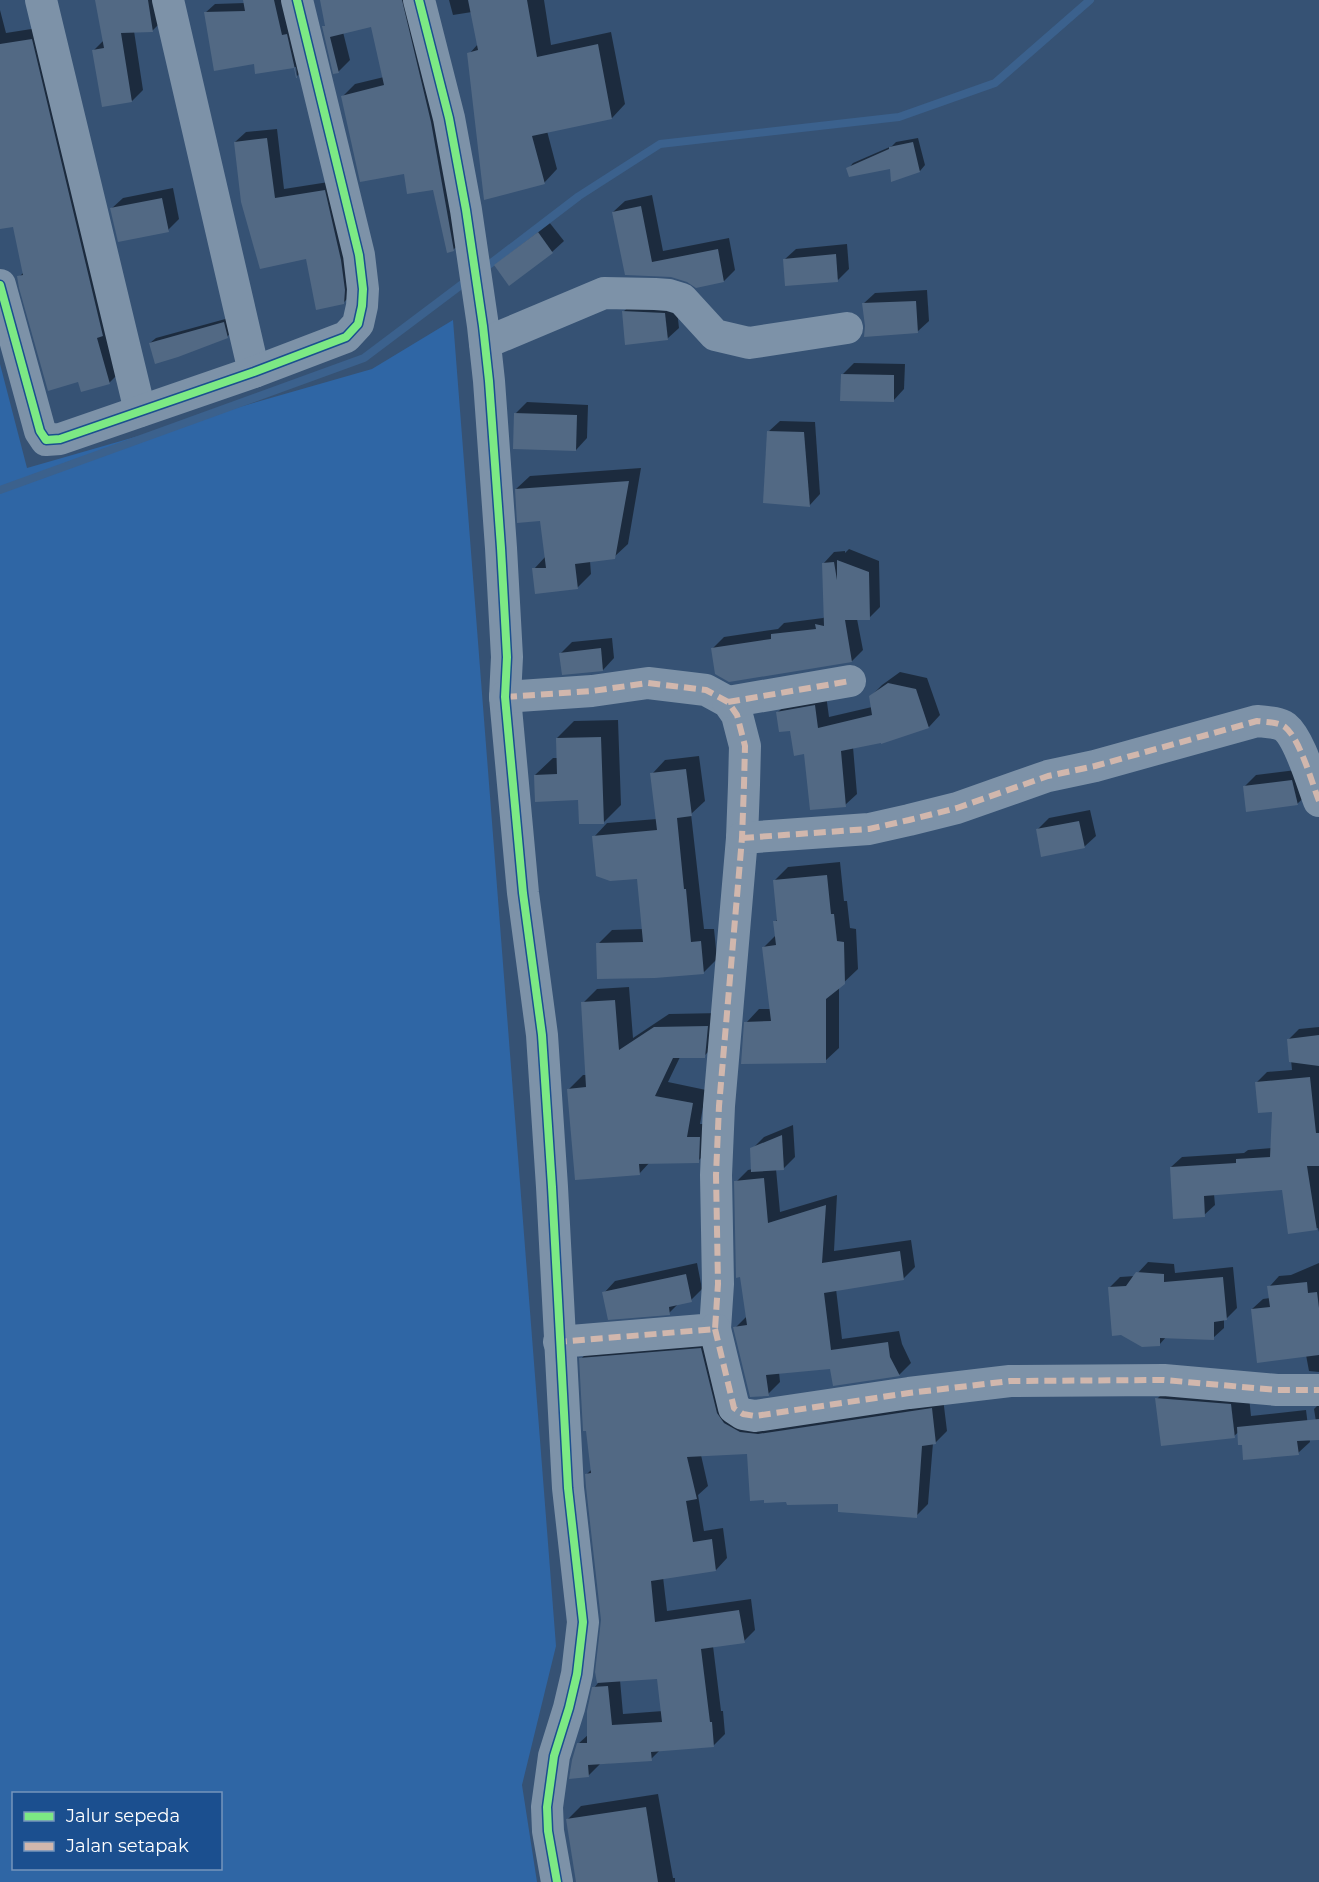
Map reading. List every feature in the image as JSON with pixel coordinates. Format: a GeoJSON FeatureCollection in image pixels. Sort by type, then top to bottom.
{"type":"FeatureCollection","features":[{"type":"Feature","properties":{"kind":"street"},"geometry":{"type":"LineString","coordinates":[[41,0],[140,411]]}},
{"type":"Feature","properties":{"kind":"street"},"geometry":{"type":"LineString","coordinates":[[168,0],[254,372]]}},
{"type":"Feature","properties":{"kind":"street"},"geometry":{"type":"LineString","coordinates":[[0,285],[40,431],[46,440],[60,439],[254,372],[346,337],[357,324],[362,306],[363,289],[359,255],[297,0]]}},
{"type":"Feature","properties":{"kind":"street"},"geometry":{"type":"LineString","coordinates":[[419,0],[449,118],[466,210],[484,334],[504,603],[507,657],[505,697],[523,893],[542,1035],[568,1488],[583,1622],[577,1674],[554,1756],[548,1796],[548,1831],[557,1882]]}},
{"type":"Feature","properties":{"kind":"street"},"geometry":{"type":"LineString","coordinates":[[484,334],[604,293],[669,295],[682,299],[715,335],[749,343],[847,328]]}},
{"type":"Feature","properties":{"kind":"street"},"geometry":{"type":"LineString","coordinates":[[728,702],[850,681]]}},
{"type":"Feature","properties":{"kind":"street"},"geometry":{"type":"LineString","coordinates":[[505,697],[592,691],[648,683],[706,690],[728,702],[737,715],[745,746],[742,838],[719,1106],[716,1175],[718,1284],[715,1329],[734,1408],[743,1414],[755,1416],[909,1392],[1010,1381],[1164,1380],[1277,1390],[1319,1390]]}},
{"type":"Feature","properties":{"kind":"street"},"geometry":{"type":"LineString","coordinates":[[742,838],[869,829],[889,825],[957,808],[1048,776],[1095,766],[1257,721],[1285,727],[1304,758],[1319,801]]}},
{"type":"Feature","properties":{"kind":"street"},"geometry":{"type":"LineString","coordinates":[[560,1342],[715,1329]]}},
{"type":"Feature","properties":{"kind":"shaded area"},"geometry":{"type":"Polygon","coordinates":[[[453,320],[556,1646],[522,1785],[537,1882],[0,1882],[0,364],[27,468],[372,369],[453,320]]]}},
{"type":"Feature","properties":{"kind":"building"},"geometry":{"type":"Polygon","coordinates":[[[95,0],[148,0],[153,32],[121,33],[132,102],[102,107],[92,50],[104,48],[95,0]]]}},
{"type":"Feature","properties":{"kind":"building"},"geometry":{"type":"Polygon","coordinates":[[[243,0],[274,0],[282,35],[287,34],[297,78],[294,68],[255,74],[254,64],[214,71],[204,12],[245,11],[243,0]]]}},
{"type":"Feature","properties":{"kind":"building"},"geometry":{"type":"Polygon","coordinates":[[[320,0],[402,0],[431,122],[454,251],[447,253],[433,190],[407,194],[404,174],[360,182],[341,96],[384,85],[371,27],[330,37],[339,73],[333,74],[322,26],[325,26],[320,0]]]}},
{"type":"Feature","properties":{"kind":"building"},"geometry":{"type":"Polygon","coordinates":[[[468,0],[527,0],[537,57],[598,44],[612,119],[532,136],[545,184],[484,200],[467,53],[478,50],[468,0]]]}},
{"type":"Feature","properties":{"kind":"building"},"geometry":{"type":"Polygon","coordinates":[[[32,39],[103,336],[97,338],[110,384],[81,392],[78,382],[48,391],[19,288],[17,276],[23,275],[13,227],[0,229],[0,44],[32,39]]]}},
{"type":"Feature","properties":{"kind":"building"},"geometry":{"type":"Polygon","coordinates":[[[267,138],[275,198],[325,190],[341,260],[345,290],[344,304],[316,310],[306,259],[260,269],[241,202],[234,142],[267,138]]]}},
{"type":"Feature","properties":{"kind":"building"},"geometry":{"type":"Polygon","coordinates":[[[913,142],[920,172],[891,182],[890,169],[849,177],[846,168],[889,147],[913,142]]]}},
{"type":"Feature","properties":{"kind":"building"},"geometry":{"type":"Polygon","coordinates":[[[162,198],[169,232],[118,242],[110,208],[162,198]]]}},
{"type":"Feature","properties":{"kind":"building"},"geometry":{"type":"Polygon","coordinates":[[[641,206],[652,262],[718,249],[724,282],[696,288],[687,282],[671,277],[625,275],[612,212],[641,206]]]}},
{"type":"Feature","properties":{"kind":"building"},"geometry":{"type":"Polygon","coordinates":[[[538,232],[553,253],[509,286],[494,265],[538,232]]]}},
{"type":"Feature","properties":{"kind":"building"},"geometry":{"type":"Polygon","coordinates":[[[836,254],[838,282],[785,286],[783,259],[836,254]]]}},
{"type":"Feature","properties":{"kind":"building"},"geometry":{"type":"Polygon","coordinates":[[[916,301],[918,333],[864,337],[862,303],[916,301]]]}},
{"type":"Feature","properties":{"kind":"building"},"geometry":{"type":"Polygon","coordinates":[[[622,311],[665,313],[668,340],[625,345],[622,311]]]}},
{"type":"Feature","properties":{"kind":"building"},"geometry":{"type":"Polygon","coordinates":[[[224,322],[228,338],[155,364],[149,343],[224,322]]]}},
{"type":"Feature","properties":{"kind":"building"},"geometry":{"type":"Polygon","coordinates":[[[841,374],[894,375],[894,402],[840,401],[841,374]]]}},
{"type":"Feature","properties":{"kind":"building"},"geometry":{"type":"Polygon","coordinates":[[[514,413],[577,415],[576,451],[513,449],[514,413]]]}},
{"type":"Feature","properties":{"kind":"building"},"geometry":{"type":"Polygon","coordinates":[[[767,431],[804,432],[810,507],[763,503],[767,431]]]}},
{"type":"Feature","properties":{"kind":"building"},"geometry":{"type":"Polygon","coordinates":[[[629,481],[615,559],[575,564],[578,589],[535,594],[532,568],[546,568],[540,521],[517,523],[515,489],[629,481]]]}},
{"type":"Feature","properties":{"kind":"building"},"geometry":{"type":"Polygon","coordinates":[[[837,560],[869,572],[870,620],[845,620],[852,662],[729,682],[715,674],[711,648],[771,639],[771,634],[816,629],[815,624],[824,626],[822,563],[834,562],[837,580],[837,560]]]}},
{"type":"Feature","properties":{"kind":"building"},"geometry":{"type":"Polygon","coordinates":[[[601,648],[603,671],[562,675],[559,653],[601,648]]]}},
{"type":"Feature","properties":{"kind":"building"},"geometry":{"type":"Polygon","coordinates":[[[888,683],[916,689],[929,728],[881,744],[841,751],[846,807],[810,810],[804,754],[794,756],[790,731],[779,732],[776,712],[815,705],[818,728],[872,715],[869,696],[888,683]]]}},
{"type":"Feature","properties":{"kind":"building"},"geometry":{"type":"Polygon","coordinates":[[[601,737],[604,824],[579,824],[578,800],[535,802],[534,775],[557,774],[556,738],[601,737]]]}},
{"type":"Feature","properties":{"kind":"building"},"geometry":{"type":"Polygon","coordinates":[[[686,769],[692,816],[677,818],[691,942],[701,941],[704,974],[597,979],[596,943],[643,942],[637,879],[610,881],[596,876],[592,836],[657,830],[650,773],[686,769]]]}},
{"type":"Feature","properties":{"kind":"building"},"geometry":{"type":"Polygon","coordinates":[[[1292,780],[1298,805],[1246,812],[1243,786],[1292,780]]]}},
{"type":"Feature","properties":{"kind":"building"},"geometry":{"type":"Polygon","coordinates":[[[1079,821],[1085,848],[1041,857],[1036,829],[1079,821]]]}},
{"type":"Feature","properties":{"kind":"building"},"geometry":{"type":"Polygon","coordinates":[[[827,875],[831,914],[834,914],[837,941],[844,942],[845,984],[826,999],[826,1063],[741,1064],[744,1022],[771,1021],[762,947],[776,945],[773,921],[777,921],[773,880],[827,875]]]}},
{"type":"Feature","properties":{"kind":"building"},"geometry":{"type":"Polygon","coordinates":[[[615,1000],[619,1050],[654,1027],[708,1026],[705,1058],[673,1058],[655,1096],[693,1103],[687,1137],[700,1137],[699,1163],[639,1164],[640,1175],[575,1180],[567,1089],[586,1087],[581,1002],[615,1000]]]}},
{"type":"Feature","properties":{"kind":"building"},"geometry":{"type":"Polygon","coordinates":[[[1319,1035],[1319,1066],[1289,1062],[1287,1039],[1319,1035]]]}},
{"type":"Feature","properties":{"kind":"building"},"geometry":{"type":"Polygon","coordinates":[[[1310,1077],[1316,1133],[1319,1133],[1319,1166],[1307,1166],[1317,1230],[1288,1234],[1282,1190],[1204,1196],[1205,1217],[1173,1219],[1170,1167],[1236,1163],[1236,1159],[1270,1157],[1272,1112],[1258,1113],[1255,1082],[1310,1077]]]}},
{"type":"Feature","properties":{"kind":"building"},"geometry":{"type":"Polygon","coordinates":[[[782,1135],[784,1170],[751,1172],[750,1148],[782,1135]]]}},
{"type":"Feature","properties":{"kind":"building"},"geometry":{"type":"Polygon","coordinates":[[[764,1178],[768,1223],[826,1205],[822,1263],[900,1251],[904,1280],[824,1293],[831,1350],[888,1342],[890,1357],[900,1376],[833,1386],[830,1369],[766,1375],[769,1396],[750,1397],[733,1327],[747,1325],[740,1277],[736,1278],[734,1181],[764,1178]]]}},
{"type":"Feature","properties":{"kind":"building"},"geometry":{"type":"Polygon","coordinates":[[[1136,1272],[1164,1274],[1164,1282],[1223,1277],[1227,1320],[1214,1322],[1214,1340],[1160,1338],[1160,1346],[1142,1347],[1121,1335],[1112,1336],[1108,1287],[1126,1286],[1136,1272]]]}},
{"type":"Feature","properties":{"kind":"building"},"geometry":{"type":"Polygon","coordinates":[[[686,1274],[692,1302],[669,1307],[670,1315],[608,1320],[602,1292],[686,1274]]]}},
{"type":"Feature","properties":{"kind":"building"},"geometry":{"type":"Polygon","coordinates":[[[1307,1282],[1308,1293],[1317,1292],[1319,1355],[1257,1363],[1251,1309],[1270,1307],[1267,1286],[1307,1282]]]}},
{"type":"Feature","properties":{"kind":"building"},"geometry":{"type":"Polygon","coordinates":[[[701,1348],[717,1413],[724,1423],[740,1432],[758,1434],[932,1408],[936,1444],[922,1446],[917,1518],[838,1512],[838,1504],[787,1505],[786,1502],[750,1501],[747,1454],[687,1457],[697,1499],[686,1501],[693,1542],[712,1539],[716,1571],[651,1581],[655,1622],[739,1610],[745,1643],[701,1649],[714,1747],[651,1752],[652,1761],[588,1765],[589,1777],[569,1779],[577,1743],[587,1743],[587,1711],[592,1687],[608,1686],[612,1725],[662,1722],[657,1679],[597,1683],[595,1672],[601,1620],[586,1487],[585,1474],[591,1473],[586,1431],[583,1431],[579,1358],[701,1348]]]}},
{"type":"Feature","properties":{"kind":"building"},"geometry":{"type":"Polygon","coordinates":[[[1155,1398],[1231,1404],[1235,1438],[1161,1446],[1155,1398]]]}},
{"type":"Feature","properties":{"kind":"building"},"geometry":{"type":"Polygon","coordinates":[[[1319,1419],[1319,1440],[1297,1441],[1299,1455],[1243,1460],[1242,1445],[1238,1445],[1237,1427],[1319,1419]]]}},
{"type":"Feature","properties":{"kind":"building"},"geometry":{"type":"Polygon","coordinates":[[[646,1807],[658,1882],[576,1882],[566,1819],[646,1807]]]}},
{"type":"Feature","properties":{"kind":"waterway"},"geometry":{"type":"LineString","coordinates":[[482,270],[579,196],[660,144],[899,117],[995,83],[1090,0]]}},
{"type":"Feature","properties":{"kind":"waterway"},"geometry":{"type":"LineString","coordinates":[[0,490],[364,358],[469,279]]}},
{"type":"Feature","properties":{"kind":"marked path"},"geometry":{"type":"LineString","coordinates":[[728,702],[850,681]]}},
{"type":"Feature","properties":{"kind":"marked path"},"geometry":{"type":"LineString","coordinates":[[505,697],[592,691],[648,683],[706,690],[728,702],[737,715],[745,746],[742,838],[719,1106],[716,1175],[718,1284],[715,1329],[559,1342]]}},
{"type":"Feature","properties":{"kind":"marked path"},"geometry":{"type":"LineString","coordinates":[[742,838],[869,829],[909,820],[957,808],[1048,776],[1095,766],[1257,721],[1279,724],[1290,733],[1301,751],[1319,801]]}},
{"type":"Feature","properties":{"kind":"marked path"},"geometry":{"type":"LineString","coordinates":[[715,1329],[734,1408],[743,1414],[755,1416],[909,1393],[1010,1381],[1164,1380],[1277,1390],[1319,1390]]}},
{"type":"Feature","properties":{"kind":"cycle path"},"geometry":{"type":"LineString","coordinates":[[0,285],[40,431],[46,440],[60,439],[254,372],[346,337],[358,324],[362,306],[363,289],[359,255],[297,0]]}},
{"type":"Feature","properties":{"kind":"cycle path"},"geometry":{"type":"LineString","coordinates":[[419,0],[449,118],[466,210],[483,326],[501,548],[507,657],[505,697],[523,893],[542,1035],[568,1488],[583,1622],[577,1674],[554,1756],[547,1807],[548,1831],[557,1882]]}}]}
